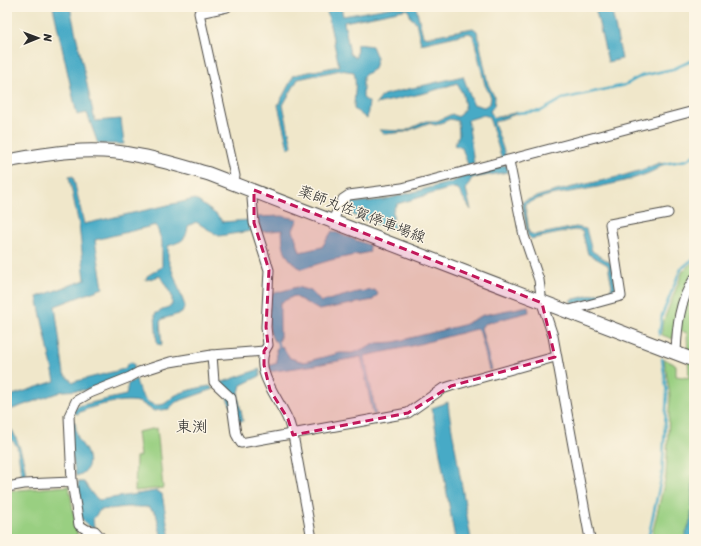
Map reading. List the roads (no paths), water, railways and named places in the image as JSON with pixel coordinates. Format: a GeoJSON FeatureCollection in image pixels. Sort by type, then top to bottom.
{"type":"FeatureCollection","features":[{"type":"Feature","properties":{"kind":"main road","name":"薬師丸佐賀停車場線"},"geometry":{"type":"LineString","coordinates":[[7,162],[39,155],[80,151],[134,154],[209,174],[333,220],[542,303],[684,357]]}},
{"type":"Feature","properties":{"kind":"street"},"geometry":{"type":"LineString","coordinates":[[228,7],[200,13],[235,176],[233,182]]}},
{"type":"Feature","properties":{"kind":"street"},"geometry":{"type":"LineString","coordinates":[[333,220],[343,199],[349,195],[402,188],[472,168],[505,162],[694,111]]}},
{"type":"Feature","properties":{"kind":"street"},"geometry":{"type":"LineString","coordinates":[[505,162],[524,236],[539,280],[542,303],[552,336],[555,357],[564,390],[590,539]]}},
{"type":"Feature","properties":{"kind":"street"},"geometry":{"type":"LineString","coordinates":[[254,190],[252,198],[254,226],[269,270],[266,327],[268,345],[264,351],[264,369],[270,390],[288,419],[293,435],[312,539]]}},
{"type":"Feature","properties":{"kind":"street"},"geometry":{"type":"LineString","coordinates":[[565,311],[621,296],[610,224],[668,213]]}},
{"type":"Feature","properties":{"kind":"street"},"geometry":{"type":"LineString","coordinates":[[684,357],[677,325],[686,290],[694,279]]}},
{"type":"Feature","properties":{"kind":"street"},"geometry":{"type":"LineString","coordinates":[[102,539],[80,525],[72,482],[69,416],[76,401],[90,392],[170,362],[212,355],[264,351]]}},
{"type":"Feature","properties":{"kind":"street"},"geometry":{"type":"LineString","coordinates":[[212,355],[214,382],[231,398],[236,434],[241,443],[293,435],[408,413],[442,390],[451,386],[555,357]]}},
{"type":"Feature","properties":{"kind":"street"},"geometry":{"type":"LineString","coordinates":[[7,487],[24,484],[72,482]]}},
{"type":"Feature","properties":{"kind":"water"},"geometry":{"type":"Polygon","coordinates":[[[53,7],[70,7],[95,121],[121,119],[124,144],[98,144],[87,113],[77,115],[53,7]]]}},
{"type":"Feature","properties":{"kind":"water"},"geometry":{"type":"Polygon","coordinates":[[[326,7],[341,7],[343,16],[394,7],[416,7],[423,36],[427,37],[473,28],[477,31],[488,84],[495,98],[494,106],[490,111],[494,118],[519,113],[494,122],[506,157],[502,159],[489,117],[484,115],[468,120],[474,164],[468,165],[462,148],[454,145],[459,135],[458,121],[450,119],[436,125],[428,123],[405,132],[385,134],[379,130],[405,131],[426,121],[437,121],[452,114],[458,117],[465,108],[463,95],[457,83],[429,92],[376,104],[383,95],[463,76],[473,104],[484,107],[490,103],[491,97],[485,85],[473,35],[469,33],[421,44],[416,22],[411,18],[408,9],[344,22],[350,54],[356,58],[357,44],[372,46],[377,58],[374,69],[363,76],[363,98],[369,102],[367,119],[354,109],[354,72],[340,70],[298,79],[283,105],[292,146],[288,148],[278,105],[294,75],[339,66],[326,7]]]}},
{"type":"Feature","properties":{"kind":"water"},"geometry":{"type":"Polygon","coordinates":[[[595,7],[611,7],[622,59],[608,62],[595,7]]]}},
{"type":"Feature","properties":{"kind":"water"},"geometry":{"type":"Polygon","coordinates":[[[659,163],[664,164],[655,170],[627,180],[593,188],[551,195],[525,204],[529,233],[535,235],[576,227],[586,229],[592,251],[611,263],[616,287],[614,294],[573,304],[570,300],[610,291],[612,286],[608,265],[588,254],[582,231],[574,230],[531,239],[528,236],[522,202],[556,191],[625,175],[659,163]]]}},
{"type":"Feature","properties":{"kind":"water"},"geometry":{"type":"Polygon","coordinates":[[[507,165],[508,172],[472,178],[466,189],[471,210],[457,188],[448,189],[397,204],[393,210],[394,229],[385,228],[353,215],[351,203],[383,200],[452,182],[471,173],[507,165]]]}},
{"type":"Feature","properties":{"kind":"water"},"geometry":{"type":"Polygon","coordinates":[[[73,176],[84,224],[195,199],[217,215],[223,222],[249,220],[251,231],[219,236],[196,222],[188,226],[186,235],[180,242],[168,246],[168,259],[185,306],[182,313],[162,319],[160,322],[162,345],[157,344],[155,314],[172,305],[172,296],[160,276],[146,280],[147,276],[162,267],[162,242],[156,225],[95,240],[103,288],[55,306],[64,374],[73,382],[124,369],[130,362],[134,364],[134,372],[85,390],[63,391],[7,411],[7,397],[55,381],[37,297],[85,280],[79,225],[69,177],[73,176]]]}},
{"type":"Feature","properties":{"kind":"water"},"geometry":{"type":"Polygon","coordinates":[[[282,216],[298,219],[293,230],[300,252],[322,247],[332,231],[369,245],[370,252],[331,260],[301,269],[288,257],[284,248],[282,230],[260,232],[257,217],[282,216]]]}},
{"type":"Feature","properties":{"kind":"water"},"geometry":{"type":"Polygon","coordinates":[[[297,287],[311,291],[321,302],[357,292],[375,290],[378,294],[373,300],[319,310],[294,296],[280,303],[280,340],[274,341],[271,336],[269,325],[269,306],[271,294],[297,287]]]}},
{"type":"Feature","properties":{"kind":"water"},"geometry":{"type":"Polygon","coordinates":[[[528,306],[529,312],[484,324],[481,328],[492,370],[489,370],[480,332],[476,329],[408,347],[365,356],[376,414],[373,415],[361,357],[269,372],[268,366],[277,363],[276,349],[282,346],[290,358],[304,362],[340,353],[352,353],[377,343],[394,342],[463,325],[483,315],[528,306]]]}},
{"type":"Feature","properties":{"kind":"water"},"geometry":{"type":"Polygon","coordinates":[[[260,369],[260,376],[241,385],[238,396],[243,421],[238,422],[220,383],[260,369]]]}},
{"type":"Feature","properties":{"kind":"water"},"geometry":{"type":"Polygon","coordinates":[[[136,379],[141,394],[144,398],[148,402],[158,405],[164,404],[176,395],[188,390],[210,386],[214,389],[176,402],[169,409],[154,411],[141,403],[127,401],[99,405],[77,414],[73,412],[77,406],[126,395],[128,384],[136,379]]]}},
{"type":"Feature","properties":{"kind":"water"},"geometry":{"type":"Polygon","coordinates":[[[448,402],[471,539],[455,539],[432,408],[448,402]]]}},
{"type":"Feature","properties":{"kind":"water"},"geometry":{"type":"Polygon","coordinates":[[[70,422],[75,422],[79,441],[86,450],[89,459],[85,471],[76,476],[71,452],[70,422]]]}},
{"type":"Feature","properties":{"kind":"water"},"geometry":{"type":"Polygon","coordinates":[[[7,430],[12,430],[22,454],[26,479],[22,479],[17,446],[7,435],[7,430]]]}},
{"type":"Feature","properties":{"kind":"water"},"geometry":{"type":"Polygon","coordinates":[[[694,461],[694,539],[684,539],[691,519],[694,461]]]}},
{"type":"Feature","properties":{"kind":"water"},"geometry":{"type":"Polygon","coordinates":[[[78,482],[84,482],[93,495],[99,500],[156,491],[162,494],[170,539],[162,539],[156,513],[148,507],[126,507],[100,510],[93,519],[94,528],[89,526],[80,518],[78,482]]]}},
{"type":"Feature","properties":{"kind":"waterway"},"geometry":{"type":"LineString","coordinates":[[516,113],[541,111],[562,99],[625,85],[641,76],[673,69],[691,61],[694,62]]}},
{"type":"Feature","properties":{"kind":"waterway"},"geometry":{"type":"LineString","coordinates":[[664,164],[687,160],[694,155]]}},
{"type":"Feature","properties":{"kind":"waterway"},"geometry":{"type":"LineString","coordinates":[[659,335],[662,315],[681,269],[694,258]]}},
{"type":"Feature","properties":{"kind":"waterway"},"geometry":{"type":"LineString","coordinates":[[277,341],[279,347]]}},
{"type":"Feature","properties":{"kind":"waterway"},"geometry":{"type":"LineString","coordinates":[[648,539],[662,474],[667,393],[662,359]]}},
{"type":"Feature","properties":{"kind":"district","name":"東渕"},"geometry":{"type":"Point","coordinates":[192,426]}}]}
